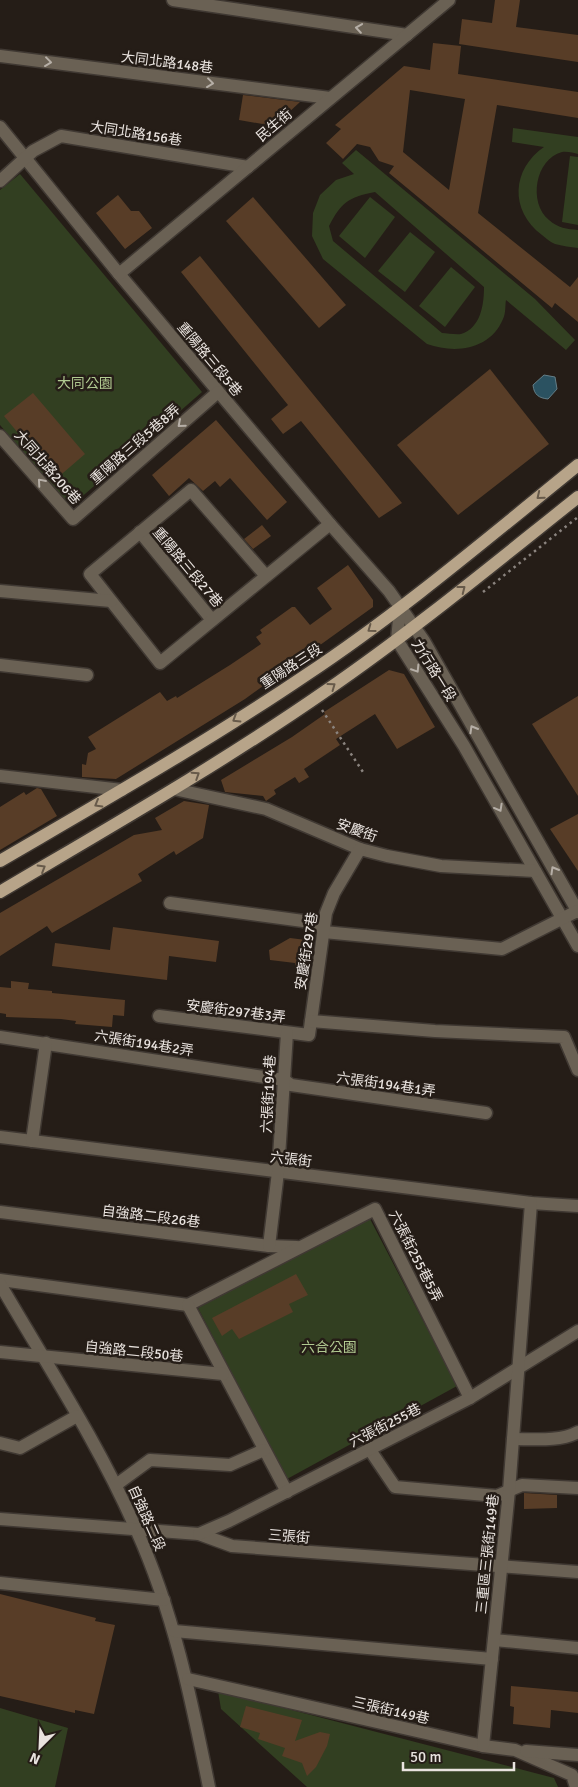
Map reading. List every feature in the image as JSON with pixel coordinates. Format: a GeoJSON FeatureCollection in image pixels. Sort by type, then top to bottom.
{"type":"FeatureCollection","features":[{"type":"Feature","properties":{"kind":"main road","name":"重陽路三段"},"geometry":{"type":"LineString","coordinates":[[0,861],[122,790],[306,675],[400,608],[578,465]]}},
{"type":"Feature","properties":{"kind":"main road"},"geometry":{"type":"LineString","coordinates":[[0,892],[174,789],[314,699],[414,627],[578,497]]}},
{"type":"Feature","properties":{"kind":"street"},"geometry":{"type":"LineString","coordinates":[[172,0],[407,35]]}},
{"type":"Feature","properties":{"kind":"street","name":"民生街"},"geometry":{"type":"LineString","coordinates":[[119,274],[449,0]]}},
{"type":"Feature","properties":{"kind":"street","name":"大同北路148巷"},"geometry":{"type":"LineString","coordinates":[[0,56],[330,98]]}},
{"type":"Feature","properties":{"kind":"street","name":"重陽路三段5巷"},"geometry":{"type":"LineString","coordinates":[[0,127],[218,392],[330,524],[389,590],[400,608]]}},
{"type":"Feature","properties":{"kind":"street","name":"大同北路156巷"},"geometry":{"type":"LineString","coordinates":[[0,181],[33,151],[61,136],[248,167]]}},
{"type":"Feature","properties":{"kind":"street","name":"重陽路三段5巷8弄"},"geometry":{"type":"LineString","coordinates":[[73,519],[218,392]]}},
{"type":"Feature","properties":{"kind":"street","name":"大同北路206巷"},"geometry":{"type":"LineString","coordinates":[[0,436],[6,451],[73,519]]}},
{"type":"Feature","properties":{"kind":"street"},"geometry":{"type":"LineString","coordinates":[[266,576],[191,490],[90,574],[160,663],[330,524]]}},
{"type":"Feature","properties":{"kind":"street","name":"重陽路三段27巷"},"geometry":{"type":"LineString","coordinates":[[140,532],[212,620]]}},
{"type":"Feature","properties":{"kind":"street"},"geometry":{"type":"LineString","coordinates":[[0,591],[111,601]]}},
{"type":"Feature","properties":{"kind":"street","name":"力行路一段"},"geometry":{"type":"LineString","coordinates":[[400,608],[414,627],[578,912]]}},
{"type":"Feature","properties":{"kind":"street","name":"力行路一段"},"geometry":{"type":"LineString","coordinates":[[400,608],[397,640],[464,746],[578,946]]}},
{"type":"Feature","properties":{"kind":"street"},"geometry":{"type":"LineString","coordinates":[[0,665],[87,676]]}},
{"type":"Feature","properties":{"kind":"street"},"geometry":{"type":"LineString","coordinates":[[0,776],[122,790]]}},
{"type":"Feature","properties":{"kind":"street","name":"安慶街"},"geometry":{"type":"LineString","coordinates":[[174,789],[266,808],[360,849],[441,866],[535,871]]}},
{"type":"Feature","properties":{"kind":"street","name":"安慶街297巷"},"geometry":{"type":"LineString","coordinates":[[309,1035],[326,913],[334,893],[360,849]]}},
{"type":"Feature","properties":{"kind":"street"},"geometry":{"type":"LineString","coordinates":[[170,903],[318,923],[324,932],[502,949],[562,918],[578,912]]}},
{"type":"Feature","properties":{"kind":"street","name":"安慶街297巷3弄"},"geometry":{"type":"LineString","coordinates":[[159,1016],[309,1035]]}},
{"type":"Feature","properties":{"kind":"street"},"geometry":{"type":"LineString","coordinates":[[311,1021],[435,1031],[564,1037],[578,1070]]}},
{"type":"Feature","properties":{"kind":"street","name":"六張街194巷"},"geometry":{"type":"LineString","coordinates":[[269,1246],[278,1172],[286,1032]]}},
{"type":"Feature","properties":{"kind":"street","name":"六張街194巷2弄"},"geometry":{"type":"LineString","coordinates":[[0,1037],[284,1080]]}},
{"type":"Feature","properties":{"kind":"street"},"geometry":{"type":"LineString","coordinates":[[32,1141],[46,1043]]}},
{"type":"Feature","properties":{"kind":"street","name":"六張街194巷1弄"},"geometry":{"type":"LineString","coordinates":[[284,1080],[291,1085],[486,1113]]}},
{"type":"Feature","properties":{"kind":"street","name":"六張街"},"geometry":{"type":"LineString","coordinates":[[0,1137],[531,1203],[578,1206]]}},
{"type":"Feature","properties":{"kind":"street","name":"三重區三張街149巷"},"geometry":{"type":"LineString","coordinates":[[484,1746],[520,1365],[531,1203]]}},
{"type":"Feature","properties":{"kind":"street","name":"六張街255巷5弄"},"geometry":{"type":"LineString","coordinates":[[188,1305],[375,1209],[470,1398]]}},
{"type":"Feature","properties":{"kind":"street","name":"自強路二段26巷"},"geometry":{"type":"LineString","coordinates":[[0,1212],[269,1246],[299,1247]]}},
{"type":"Feature","properties":{"kind":"street"},"geometry":{"type":"LineString","coordinates":[[0,1280],[188,1305],[287,1492]]}},
{"type":"Feature","properties":{"kind":"street","name":"自強路二段"},"geometry":{"type":"LineString","coordinates":[[0,1284],[116,1485],[137,1530],[164,1600],[188,1680],[209,1787]]}},
{"type":"Feature","properties":{"kind":"street","name":"六張街255巷"},"geometry":{"type":"LineString","coordinates":[[199,1534],[287,1492],[470,1398],[578,1330]]}},
{"type":"Feature","properties":{"kind":"street","name":"自強路二段50巷"},"geometry":{"type":"LineString","coordinates":[[0,1352],[223,1374]]}},
{"type":"Feature","properties":{"kind":"street"},"geometry":{"type":"LineString","coordinates":[[0,1443],[20,1448],[77,1416]]}},
{"type":"Feature","properties":{"kind":"street"},"geometry":{"type":"LineString","coordinates":[[513,1439],[541,1439],[572,1435],[578,1432]]}},
{"type":"Feature","properties":{"kind":"street"},"geometry":{"type":"LineString","coordinates":[[116,1485],[150,1460],[230,1465],[264,1450]]}},
{"type":"Feature","properties":{"kind":"street"},"geometry":{"type":"LineString","coordinates":[[370,1450],[395,1487],[497,1496],[522,1485],[578,1488]]}},
{"type":"Feature","properties":{"kind":"street","name":"三張街"},"geometry":{"type":"LineString","coordinates":[[0,1519],[199,1534],[232,1546],[501,1568],[578,1572]]}},
{"type":"Feature","properties":{"kind":"street"},"geometry":{"type":"LineString","coordinates":[[0,1583],[164,1600]]}},
{"type":"Feature","properties":{"kind":"street"},"geometry":{"type":"LineString","coordinates":[[174,1631],[492,1659]]}},
{"type":"Feature","properties":{"kind":"street"},"geometry":{"type":"LineString","coordinates":[[494,1640],[578,1648]]}},
{"type":"Feature","properties":{"kind":"street","name":"三張街149巷"},"geometry":{"type":"LineString","coordinates":[[188,1680],[484,1746],[515,1750],[572,1776],[576,1787]]}},
{"type":"Feature","properties":{"kind":"street"},"geometry":{"type":"LineString","coordinates":[[515,1750],[578,1755]]}},
{"type":"Feature","properties":{"kind":"path"},"geometry":{"type":"LineString","coordinates":[[477,596],[578,517]]}},
{"type":"Feature","properties":{"kind":"path"},"geometry":{"type":"LineString","coordinates":[[314,699],[363,772]]}},
{"type":"Feature","properties":{"kind":"green space"},"geometry":{"type":"Polygon","coordinates":[[[513,128],[578,137],[578,154],[562,152],[553,156],[546,163],[540,172],[537,182],[537,193],[538,203],[542,212],[552,223],[566,229],[578,230],[578,248],[551,242],[531,225],[524,214],[519,190],[521,178],[533,156],[544,147],[512,142],[513,128]]]}},
{"type":"Feature","properties":{"kind":"green space"},"geometry":{"type":"Polygon","coordinates":[[[356,150],[535,299],[575,340],[566,350],[506,300],[504,317],[490,337],[481,343],[460,349],[449,349],[427,344],[323,259],[312,236],[313,213],[320,195],[336,180],[354,174],[342,163],[356,150]],[[375,192],[358,196],[346,202],[337,212],[329,226],[333,241],[442,333],[461,334],[473,327],[482,308],[484,287],[375,192]]]}},
{"type":"Feature","properties":{"kind":"green space"},"geometry":{"type":"Polygon","coordinates":[[[570,156],[578,157],[578,225],[562,222],[570,156]]]}},
{"type":"Feature","properties":{"kind":"green space","name":"大同公園"},"geometry":{"type":"Polygon","coordinates":[[[20,174],[202,392],[70,507],[0,425],[0,190],[20,174]]]}},
{"type":"Feature","properties":{"kind":"green space"},"geometry":{"type":"Polygon","coordinates":[[[370,197],[395,217],[365,258],[339,236],[370,197]]]}},
{"type":"Feature","properties":{"kind":"green space"},"geometry":{"type":"Polygon","coordinates":[[[410,232],[435,252],[405,292],[378,271],[410,232]]]}},
{"type":"Feature","properties":{"kind":"green space"},"geometry":{"type":"Polygon","coordinates":[[[451,267],[475,287],[445,327],[419,306],[451,267]]]}},
{"type":"Feature","properties":{"kind":"green space","name":"六合公園"},"geometry":{"type":"Polygon","coordinates":[[[369,1217],[457,1386],[287,1479],[198,1308],[369,1217]]]}},
{"type":"Feature","properties":{"kind":"green space"},"geometry":{"type":"Polygon","coordinates":[[[218,1691],[554,1778],[558,1787],[307,1787],[221,1709],[218,1691]]]}},
{"type":"Feature","properties":{"kind":"green space"},"geometry":{"type":"Polygon","coordinates":[[[0,1708],[68,1728],[55,1787],[0,1787],[0,1708]]]}},
{"type":"Feature","properties":{"kind":"water"},"geometry":{"type":"Polygon","coordinates":[[[544,375],[555,377],[557,389],[548,399],[538,395],[534,391],[533,385],[544,375]]]}},
{"type":"Feature","properties":{"kind":"building"},"geometry":{"type":"Polygon","coordinates":[[[495,0],[520,0],[516,27],[578,35],[578,62],[459,44],[462,19],[492,23],[495,0]]]}},
{"type":"Feature","properties":{"kind":"building"},"geometry":{"type":"Polygon","coordinates":[[[433,43],[461,46],[458,74],[578,92],[578,118],[497,105],[478,213],[570,287],[578,277],[578,322],[555,303],[552,308],[389,173],[394,166],[379,161],[370,147],[357,144],[343,159],[326,143],[341,129],[335,125],[404,66],[430,70],[433,43]],[[410,90],[403,152],[449,190],[465,99],[410,90]]]}},
{"type":"Feature","properties":{"kind":"building"},"geometry":{"type":"Polygon","coordinates":[[[243,95],[300,102],[274,126],[239,120],[243,95]]]}},
{"type":"Feature","properties":{"kind":"building"},"geometry":{"type":"Polygon","coordinates":[[[118,195],[131,211],[139,211],[152,228],[125,249],[96,213],[118,195]]]}},
{"type":"Feature","properties":{"kind":"building"},"geometry":{"type":"Polygon","coordinates":[[[253,197],[346,305],[319,328],[226,221],[253,197]]]}},
{"type":"Feature","properties":{"kind":"building"},"geometry":{"type":"Polygon","coordinates":[[[200,256],[402,503],[379,518],[301,421],[283,434],[271,419],[288,405],[181,272],[200,256]]]}},
{"type":"Feature","properties":{"kind":"building"},"geometry":{"type":"Polygon","coordinates":[[[490,369],[549,444],[458,515],[397,445],[490,369]]]}},
{"type":"Feature","properties":{"kind":"building"},"geometry":{"type":"Polygon","coordinates":[[[33,393],[85,454],[56,479],[4,416],[33,393]]]}},
{"type":"Feature","properties":{"kind":"building"},"geometry":{"type":"Polygon","coordinates":[[[216,420],[287,502],[267,520],[230,478],[220,487],[215,481],[203,491],[189,478],[169,496],[152,475],[216,420]]]}},
{"type":"Feature","properties":{"kind":"building"},"geometry":{"type":"Polygon","coordinates":[[[262,525],[271,536],[253,549],[244,539],[262,525]]]}},
{"type":"Feature","properties":{"kind":"building"},"geometry":{"type":"Polygon","coordinates":[[[348,565],[373,600],[373,607],[245,699],[116,779],[82,777],[82,764],[86,765],[88,753],[96,749],[88,737],[160,692],[167,701],[176,696],[177,698],[230,665],[261,644],[256,637],[262,633],[260,630],[292,607],[295,607],[310,625],[332,609],[317,588],[348,565]]]}},
{"type":"Feature","properties":{"kind":"building"},"geometry":{"type":"Polygon","coordinates":[[[389,670],[404,674],[435,727],[397,749],[375,714],[336,739],[340,745],[304,769],[309,777],[299,783],[295,777],[274,790],[276,794],[266,801],[263,796],[225,792],[221,780],[292,737],[325,714],[324,712],[389,670]]]}},
{"type":"Feature","properties":{"kind":"building"},"geometry":{"type":"Polygon","coordinates":[[[578,696],[578,796],[532,724],[578,696]]]}},
{"type":"Feature","properties":{"kind":"building"},"geometry":{"type":"Polygon","coordinates":[[[37,788],[41,789],[57,816],[0,850],[0,807],[24,792],[26,795],[37,788]]]}},
{"type":"Feature","properties":{"kind":"building"},"geometry":{"type":"Polygon","coordinates":[[[184,801],[209,805],[203,838],[176,855],[174,851],[138,874],[142,881],[52,933],[47,926],[0,956],[0,913],[134,835],[162,830],[155,818],[184,801]]]}},
{"type":"Feature","properties":{"kind":"building"},"geometry":{"type":"Polygon","coordinates":[[[578,814],[578,871],[550,829],[578,814]]]}},
{"type":"Feature","properties":{"kind":"building"},"geometry":{"type":"Polygon","coordinates":[[[113,927],[219,941],[216,962],[169,956],[167,980],[52,966],[55,943],[110,950],[113,927]]]}},
{"type":"Feature","properties":{"kind":"building"},"geometry":{"type":"Polygon","coordinates":[[[290,938],[314,941],[310,970],[295,968],[295,963],[270,960],[269,950],[290,938]]]}},
{"type":"Feature","properties":{"kind":"building"},"geometry":{"type":"Polygon","coordinates":[[[11,981],[29,983],[28,989],[52,991],[52,993],[125,1000],[124,1016],[113,1015],[112,1027],[75,1024],[76,1021],[61,1019],[6,1017],[6,1014],[0,1013],[0,987],[11,988],[11,981]]]}},
{"type":"Feature","properties":{"kind":"building"},"geometry":{"type":"Polygon","coordinates":[[[296,1274],[308,1295],[289,1304],[293,1312],[239,1339],[232,1329],[222,1336],[212,1318],[296,1274]]]}},
{"type":"Feature","properties":{"kind":"building"},"geometry":{"type":"Polygon","coordinates":[[[524,1493],[557,1495],[557,1508],[524,1509],[524,1493]]]}},
{"type":"Feature","properties":{"kind":"building"},"geometry":{"type":"Polygon","coordinates":[[[0,1594],[96,1618],[95,1621],[115,1625],[94,1714],[75,1710],[75,1713],[0,1696],[0,1594]]]}},
{"type":"Feature","properties":{"kind":"building"},"geometry":{"type":"Polygon","coordinates":[[[511,1686],[578,1692],[578,1713],[551,1710],[550,1728],[513,1724],[514,1707],[510,1706],[511,1686]]]}},
{"type":"Feature","properties":{"kind":"building"},"geometry":{"type":"Polygon","coordinates":[[[246,1706],[302,1720],[295,1741],[320,1732],[330,1734],[327,1746],[316,1767],[307,1776],[302,1763],[282,1756],[285,1748],[258,1739],[260,1733],[240,1727],[246,1706]]]}}]}
